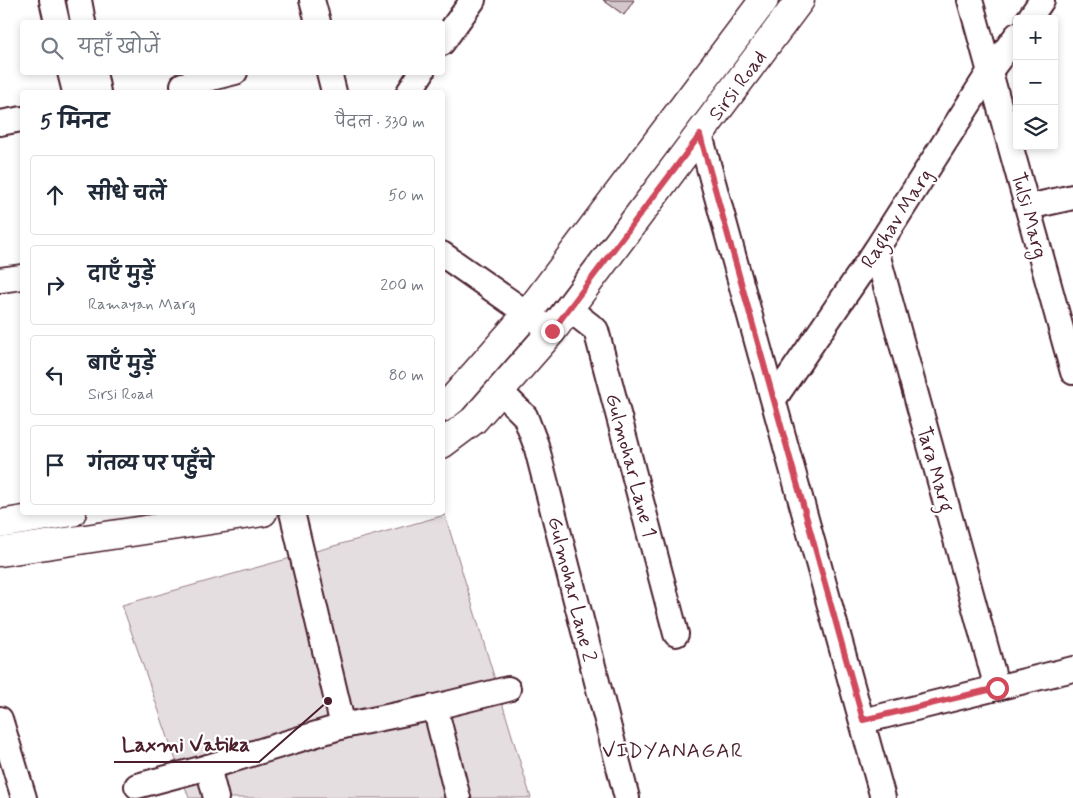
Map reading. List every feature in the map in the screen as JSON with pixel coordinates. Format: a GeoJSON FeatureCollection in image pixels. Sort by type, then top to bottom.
{"type":"FeatureCollection","features":[{"type":"Feature","properties":{"kind":"main road","name":"Sirsi Road"},"geometry":{"type":"LineString","coordinates":[[445,406],[528,314],[764,0]]}},
{"type":"Feature","properties":{"kind":"main road","name":"Sirsi Road"},"geometry":{"type":"LineString","coordinates":[[445,442],[474,420],[552,331],[800,0]]}},
{"type":"Feature","properties":{"kind":"main road"},"geometry":{"type":"LineString","coordinates":[[0,524],[54,515]]}},
{"type":"Feature","properties":{"kind":"main road"},"geometry":{"type":"LineString","coordinates":[[0,552],[178,518],[220,515]]}},
{"type":"Feature","properties":{"kind":"street"},"geometry":{"type":"LineString","coordinates":[[52,0],[57,20]]}},
{"type":"Feature","properties":{"kind":"street"},"geometry":{"type":"LineString","coordinates":[[79,0],[83,20]]}},
{"type":"Feature","properties":{"kind":"street"},"geometry":{"type":"LineString","coordinates":[[312,0],[317,20]]}},
{"type":"Feature","properties":{"kind":"street"},"geometry":{"type":"LineString","coordinates":[[445,39],[473,0]]}},
{"type":"Feature","properties":{"kind":"street","name":"Tulsi Marg"},"geometry":{"type":"LineString","coordinates":[[970,0],[1073,372]]}},
{"type":"Feature","properties":{"kind":"street"},"geometry":{"type":"LineString","coordinates":[[1032,15],[1042,0]]}},
{"type":"Feature","properties":{"kind":"street","name":"Raghav Marg"},"geometry":{"type":"LineString","coordinates":[[774,399],[876,250],[990,71],[1013,40]]}},
{"type":"Feature","properties":{"kind":"street"},"geometry":{"type":"LineString","coordinates":[[71,75],[74,90]]}},
{"type":"Feature","properties":{"kind":"street"},"geometry":{"type":"LineString","coordinates":[[95,75],[98,90]]}},
{"type":"Feature","properties":{"kind":"street"},"geometry":{"type":"LineString","coordinates":[[183,84],[222,75]]}},
{"type":"Feature","properties":{"kind":"street"},"geometry":{"type":"LineString","coordinates":[[330,75],[334,90]]}},
{"type":"Feature","properties":{"kind":"street"},"geometry":{"type":"LineString","coordinates":[[410,90],[420,75]]}},
{"type":"Feature","properties":{"kind":"street"},"geometry":{"type":"LineString","coordinates":[[0,122],[20,119]]}},
{"type":"Feature","properties":{"kind":"street"},"geometry":{"type":"LineString","coordinates":[[700,135],[883,798]]}},
{"type":"Feature","properties":{"kind":"street"},"geometry":{"type":"LineString","coordinates":[[1028,207],[1073,197]]}},
{"type":"Feature","properties":{"kind":"street","name":"Tara Marg"},"geometry":{"type":"LineString","coordinates":[[876,250],[997,688]]}},
{"type":"Feature","properties":{"kind":"street"},"geometry":{"type":"LineString","coordinates":[[445,256],[552,331]]}},
{"type":"Feature","properties":{"kind":"street"},"geometry":{"type":"LineString","coordinates":[[0,280],[20,276]]}},
{"type":"Feature","properties":{"kind":"street","name":"Gulmohar Lane 1"},"geometry":{"type":"LineString","coordinates":[[569,309],[596,330],[676,634]]}},
{"type":"Feature","properties":{"kind":"street","name":"Gulmohar Lane 2"},"geometry":{"type":"LineString","coordinates":[[500,392],[525,416],[536,445],[627,798]]}},
{"type":"Feature","properties":{"kind":"street"},"geometry":{"type":"LineString","coordinates":[[293,515],[343,726]]}},
{"type":"Feature","properties":{"kind":"street"},"geometry":{"type":"LineString","coordinates":[[863,720],[1073,669]]}},
{"type":"Feature","properties":{"kind":"street"},"geometry":{"type":"LineString","coordinates":[[137,786],[208,767],[343,726],[508,690]]}},
{"type":"Feature","properties":{"kind":"street"},"geometry":{"type":"LineString","coordinates":[[435,707],[458,798]]}},
{"type":"Feature","properties":{"kind":"street"},"geometry":{"type":"LineString","coordinates":[[0,719],[6,761],[24,798]]}},
{"type":"Feature","properties":{"kind":"street"},"geometry":{"type":"LineString","coordinates":[[208,767],[216,798]]}},
{"type":"Feature","properties":{"kind":"shaded area"},"geometry":{"type":"Polygon","coordinates":[[[445,515],[531,798],[189,798],[122,605],[445,515]]]}},
{"type":"Feature","properties":{"kind":"building"},"geometry":{"type":"Polygon","coordinates":[[[603,0],[634,0],[624,15],[603,0]]]}},
{"type":"Feature","properties":{"kind":"place","name":"Laxmi Vatika"},"geometry":{"type":"Point","coordinates":[328,701]}},
{"type":"Feature","properties":{"kind":"district","name":"VIDYANAGAR"},"geometry":{"type":"Point","coordinates":[673,750]}},
{"type":"Feature","properties":{"kind":"route"},"geometry":{"type":"LineString","coordinates":[[552,331],[700,135],[863,720],[997,688]]}}]}
